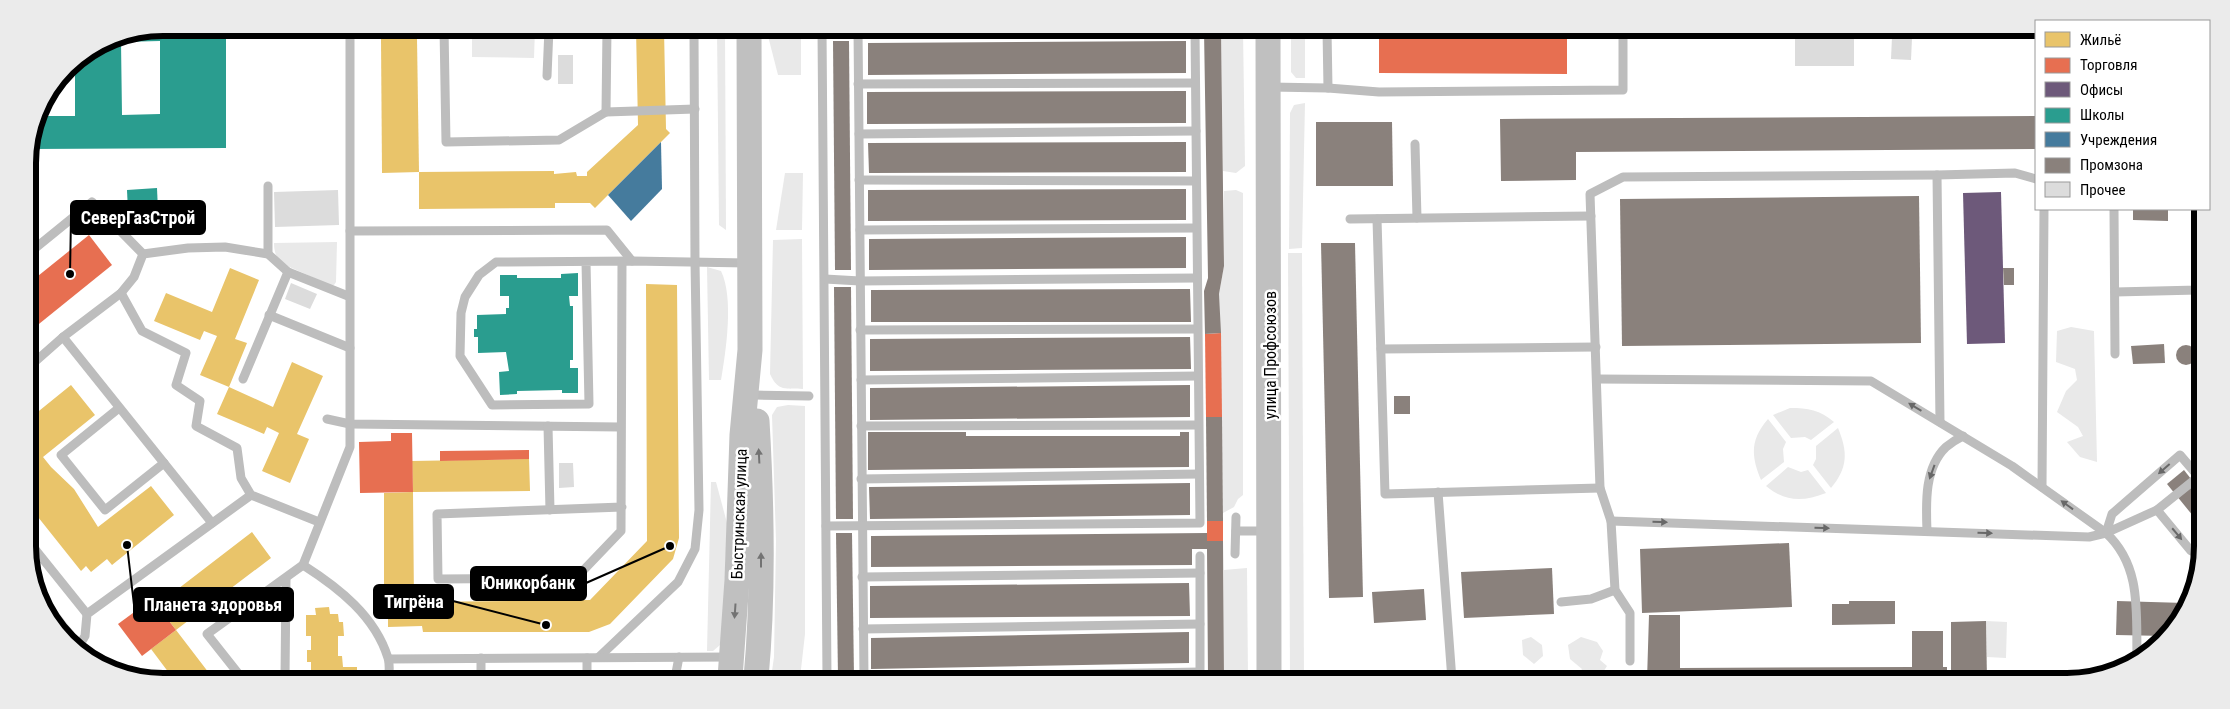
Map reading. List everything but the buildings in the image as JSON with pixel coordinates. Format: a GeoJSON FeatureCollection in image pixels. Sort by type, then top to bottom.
{"type":"FeatureCollection","features":[{"type":"Feature","properties":{"kind":"main road","name":"улица Профсоюзов"},"geometry":{"type":"LineString","coordinates":[[1268,36],[1269,672]]}},
{"type":"Feature","properties":{"kind":"main road","name":"Быстринская улица"},"geometry":{"type":"LineString","coordinates":[[731,667],[742,445],[750,350],[749,37]]}},
{"type":"Feature","properties":{"kind":"main road","name":"Быстринская улица"},"geometry":{"type":"LineString","coordinates":[[750,350],[756,395],[762,505],[761,592],[756,673]]}},
{"type":"Feature","properties":{"kind":"lane"},"geometry":{"type":"LineString","coordinates":[[826,526],[1200,523],[1196,278],[1195,36]]}},
{"type":"Feature","properties":{"kind":"lane"},"geometry":{"type":"LineString","coordinates":[[1327,36],[1328,88]]}},
{"type":"Feature","properties":{"kind":"lane"},"geometry":{"type":"LineString","coordinates":[[1269,87],[1328,88],[1379,92],[1623,90],[1623,36]]}},
{"type":"Feature","properties":{"kind":"lane"},"geometry":{"type":"LineString","coordinates":[[238,673],[208,634],[303,566],[350,447],[348,296],[350,37]]}},
{"type":"Feature","properties":{"kind":"lane"},"geometry":{"type":"LineString","coordinates":[[444,37],[446,142],[559,140],[606,112],[694,109]]}},
{"type":"Feature","properties":{"kind":"lane"},"geometry":{"type":"LineString","coordinates":[[547,76],[549,37]]}},
{"type":"Feature","properties":{"kind":"lane"},"geometry":{"type":"LineString","coordinates":[[606,112],[607,37]]}},
{"type":"Feature","properties":{"kind":"lane"},"geometry":{"type":"LineString","coordinates":[[599,657],[678,582],[695,549],[699,510],[694,37]]}},
{"type":"Feature","properties":{"kind":"lane"},"geometry":{"type":"LineString","coordinates":[[822,37],[827,673]]}},
{"type":"Feature","properties":{"kind":"lane"},"geometry":{"type":"LineString","coordinates":[[858,37],[861,527],[864,673]]}},
{"type":"Feature","properties":{"kind":"lane"},"geometry":{"type":"LineString","coordinates":[[858,84],[1196,83]]}},
{"type":"Feature","properties":{"kind":"lane"},"geometry":{"type":"LineString","coordinates":[[859,134],[1196,131]]}},
{"type":"Feature","properties":{"kind":"lane"},"geometry":{"type":"LineString","coordinates":[[1415,144],[1417,218]]}},
{"type":"Feature","properties":{"kind":"lane"},"geometry":{"type":"LineString","coordinates":[[1630,661],[1630,614],[1615,590],[1611,520],[1600,488],[1590,194],[1623,177],[2015,173],[2035,179]]}},
{"type":"Feature","properties":{"kind":"lane"},"geometry":{"type":"LineString","coordinates":[[1937,175],[1940,422]]}},
{"type":"Feature","properties":{"kind":"lane"},"geometry":{"type":"LineString","coordinates":[[859,180],[1196,181]]}},
{"type":"Feature","properties":{"kind":"lane"},"geometry":{"type":"LineString","coordinates":[[268,186],[268,254]]}},
{"type":"Feature","properties":{"kind":"lane"},"geometry":{"type":"LineString","coordinates":[[37,247],[92,202],[142,254]]}},
{"type":"Feature","properties":{"kind":"lane"},"geometry":{"type":"LineString","coordinates":[[2042,487],[2044,210]]}},
{"type":"Feature","properties":{"kind":"lane"},"geometry":{"type":"LineString","coordinates":[[2114,210],[2115,354]]}},
{"type":"Feature","properties":{"kind":"lane"},"geometry":{"type":"LineString","coordinates":[[1350,219],[1591,216]]}},
{"type":"Feature","properties":{"kind":"lane"},"geometry":{"type":"LineString","coordinates":[[1377,219],[1385,494],[1600,488]]}},
{"type":"Feature","properties":{"kind":"lane"},"geometry":{"type":"LineString","coordinates":[[860,230],[1196,228]]}},
{"type":"Feature","properties":{"kind":"lane"},"geometry":{"type":"LineString","coordinates":[[350,231],[607,230],[632,261]]}},
{"type":"Feature","properties":{"kind":"lane"},"geometry":{"type":"LineString","coordinates":[[142,254],[188,248],[225,247],[268,254],[288,272],[348,296]]}},
{"type":"Feature","properties":{"kind":"lane"},"geometry":{"type":"LineString","coordinates":[[36,360],[63,337],[121,293],[134,277],[142,254]]}},
{"type":"Feature","properties":{"kind":"lane"},"geometry":{"type":"LineString","coordinates":[[586,262],[589,404],[492,406],[460,356],[461,313],[465,297],[479,275],[496,262],[695,261],[750,263]]}},
{"type":"Feature","properties":{"kind":"lane"},"geometry":{"type":"LineString","coordinates":[[622,262],[620,427],[622,507],[622,531],[576,578],[438,579],[437,514],[622,507]]}},
{"type":"Feature","properties":{"kind":"lane"},"geometry":{"type":"LineString","coordinates":[[243,379],[288,272]]}},
{"type":"Feature","properties":{"kind":"lane"},"geometry":{"type":"LineString","coordinates":[[825,279],[860,281],[1196,278]]}},
{"type":"Feature","properties":{"kind":"lane"},"geometry":{"type":"LineString","coordinates":[[2115,292],[2194,290]]}},
{"type":"Feature","properties":{"kind":"lane"},"geometry":{"type":"LineString","coordinates":[[121,293],[142,331],[186,353],[176,385],[200,401],[196,426],[237,448],[241,478],[251,495],[319,522]]}},
{"type":"Feature","properties":{"kind":"lane"},"geometry":{"type":"LineString","coordinates":[[269,315],[350,348]]}},
{"type":"Feature","properties":{"kind":"lane"},"geometry":{"type":"LineString","coordinates":[[860,330],[1197,329]]}},
{"type":"Feature","properties":{"kind":"lane"},"geometry":{"type":"LineString","coordinates":[[63,337],[212,523]]}},
{"type":"Feature","properties":{"kind":"lane"},"geometry":{"type":"LineString","coordinates":[[1381,349],[1596,347]]}},
{"type":"Feature","properties":{"kind":"lane"},"geometry":{"type":"LineString","coordinates":[[861,380],[1198,376]]}},
{"type":"Feature","properties":{"kind":"lane"},"geometry":{"type":"LineString","coordinates":[[1596,379],[1871,381],[2012,466],[2106,533],[2118,544],[2129,564],[2136,594],[2137,651]]}},
{"type":"Feature","properties":{"kind":"lane"},"geometry":{"type":"LineString","coordinates":[[756,395],[809,396]]}},
{"type":"Feature","properties":{"kind":"lane"},"geometry":{"type":"LineString","coordinates":[[119,408],[61,455],[105,510],[164,463]]}},
{"type":"Feature","properties":{"kind":"lane"},"geometry":{"type":"LineString","coordinates":[[327,419],[350,424],[620,427]]}},
{"type":"Feature","properties":{"kind":"lane"},"geometry":{"type":"LineString","coordinates":[[861,426],[1198,424]]}},
{"type":"Feature","properties":{"kind":"lane"},"geometry":{"type":"LineString","coordinates":[[548,426],[550,510]]}},
{"type":"Feature","properties":{"kind":"lane"},"geometry":{"type":"LineString","coordinates":[[1927,531],[1926,506],[1928,482],[1946,447],[1963,436]]}},
{"type":"Feature","properties":{"kind":"lane"},"geometry":{"type":"LineString","coordinates":[[2106,533],[2112,514],[2180,455],[2194,471]]}},
{"type":"Feature","properties":{"kind":"lane"},"geometry":{"type":"LineString","coordinates":[[861,479],[1199,474]]}},
{"type":"Feature","properties":{"kind":"lane"},"geometry":{"type":"LineString","coordinates":[[1611,520],[2089,536],[2106,533],[2157,510],[2194,479]]}},
{"type":"Feature","properties":{"kind":"lane"},"geometry":{"type":"LineString","coordinates":[[1438,492],[1451,672]]}},
{"type":"Feature","properties":{"kind":"lane"},"geometry":{"type":"LineString","coordinates":[[81,642],[84,636],[87,614],[251,495]]}},
{"type":"Feature","properties":{"kind":"lane"},"geometry":{"type":"LineString","coordinates":[[2157,510],[2191,551],[2194,549]]}},
{"type":"Feature","properties":{"kind":"lane"},"geometry":{"type":"LineString","coordinates":[[1236,517],[1236,554]]}},
{"type":"Feature","properties":{"kind":"lane"},"geometry":{"type":"LineString","coordinates":[[1236,531],[1270,531]]}},
{"type":"Feature","properties":{"kind":"lane"},"geometry":{"type":"LineString","coordinates":[[37,551],[87,614]]}},
{"type":"Feature","properties":{"kind":"lane"},"geometry":{"type":"LineString","coordinates":[[1200,556],[1200,672]]}},
{"type":"Feature","properties":{"kind":"lane"},"geometry":{"type":"LineString","coordinates":[[303,566],[327,580],[352,601],[373,627],[389,659],[389,673]]}},
{"type":"Feature","properties":{"kind":"lane"},"geometry":{"type":"LineString","coordinates":[[862,577],[1200,573]]}},
{"type":"Feature","properties":{"kind":"lane"},"geometry":{"type":"LineString","coordinates":[[286,580],[286,673]]}},
{"type":"Feature","properties":{"kind":"lane"},"geometry":{"type":"LineString","coordinates":[[1561,602],[1591,599],[1615,590]]}},
{"type":"Feature","properties":{"kind":"lane"},"geometry":{"type":"LineString","coordinates":[[863,629],[1200,624]]}},
{"type":"Feature","properties":{"kind":"lane"},"geometry":{"type":"LineString","coordinates":[[676,673],[679,657]]}},
{"type":"Feature","properties":{"kind":"lane"},"geometry":{"type":"LineString","coordinates":[[389,659],[679,657],[731,667]]}},
{"type":"Feature","properties":{"kind":"lane"},"geometry":{"type":"LineString","coordinates":[[481,658],[481,673]]}},
{"type":"Feature","properties":{"kind":"lane"},"geometry":{"type":"LineString","coordinates":[[586,658],[587,673]]}},
{"type":"Feature","properties":{"kind":"shaded area"},"geometry":{"type":"Polygon","coordinates":[[[1221,36],[1243,36],[1245,166],[1236,173],[1223,171],[1221,36]]]}},
{"type":"Feature","properties":{"kind":"shaded area"},"geometry":{"type":"Polygon","coordinates":[[[1291,36],[1305,36],[1305,78],[1296,78],[1291,72],[1291,36]]]}},
{"type":"Feature","properties":{"kind":"shaded area"},"geometry":{"type":"Polygon","coordinates":[[[472,37],[535,37],[534,58],[472,57],[472,37]]]}},
{"type":"Feature","properties":{"kind":"shaded area"},"geometry":{"type":"Polygon","coordinates":[[[717,37],[725,37],[726,230],[719,225],[717,37]]]}},
{"type":"Feature","properties":{"kind":"shaded area"},"geometry":{"type":"Polygon","coordinates":[[[768,37],[801,37],[801,75],[778,75],[768,37]]]}},
{"type":"Feature","properties":{"kind":"shaded area"},"geometry":{"type":"Polygon","coordinates":[[[1305,103],[1302,248],[1289,249],[1290,113],[1294,105],[1305,103]]]}},
{"type":"Feature","properties":{"kind":"shaded area"},"geometry":{"type":"Polygon","coordinates":[[[785,173],[803,173],[802,230],[776,230],[785,173]]]}},
{"type":"Feature","properties":{"kind":"shaded area"},"geometry":{"type":"Polygon","coordinates":[[[1236,190],[1243,193],[1243,495],[1238,499],[1234,507],[1223,513],[1219,294],[1224,266],[1224,191],[1236,190]]]}},
{"type":"Feature","properties":{"kind":"shaded area"},"geometry":{"type":"Polygon","coordinates":[[[802,239],[803,389],[787,389],[776,384],[770,374],[773,240],[802,239]]]}},
{"type":"Feature","properties":{"kind":"shaded area"},"geometry":{"type":"Polygon","coordinates":[[[337,242],[336,282],[334,285],[330,285],[285,265],[278,258],[274,247],[274,243],[337,242]]]}},
{"type":"Feature","properties":{"kind":"shaded area"},"geometry":{"type":"Polygon","coordinates":[[[1288,253],[1302,253],[1304,672],[1290,672],[1288,253]]]}},
{"type":"Feature","properties":{"kind":"shaded area"},"geometry":{"type":"Polygon","coordinates":[[[707,267],[721,271],[727,295],[728,324],[721,380],[709,380],[707,267]]]}},
{"type":"Feature","properties":{"kind":"shaded area"},"geometry":{"type":"Polygon","coordinates":[[[2071,327],[2094,331],[2097,462],[2080,457],[2067,442],[2083,436],[2078,427],[2057,412],[2066,391],[2077,380],[2075,369],[2056,362],[2057,331],[2071,327]]]}},
{"type":"Feature","properties":{"kind":"shaded area"},"geometry":{"type":"Polygon","coordinates":[[[788,405],[805,406],[805,634],[801,673],[772,673],[774,657],[776,541],[772,415],[777,407],[788,405]]]}},
{"type":"Feature","properties":{"kind":"shaded area"},"geometry":{"type":"Polygon","coordinates":[[[1790,408],[1814,410],[1834,422],[1811,440],[1805,437],[1791,438],[1773,415],[1790,408]]]}},
{"type":"Feature","properties":{"kind":"shaded area"},"geometry":{"type":"Polygon","coordinates":[[[1768,419],[1786,442],[1783,449],[1784,462],[1761,480],[1755,463],[1754,448],[1758,434],[1768,419]]]}},
{"type":"Feature","properties":{"kind":"shaded area"},"geometry":{"type":"Polygon","coordinates":[[[1838,428],[1844,445],[1845,460],[1841,474],[1831,488],[1813,465],[1816,459],[1816,446],[1838,428]]]}},
{"type":"Feature","properties":{"kind":"shaded area"},"geometry":{"type":"Polygon","coordinates":[[[1788,467],[1801,472],[1808,470],[1826,493],[1810,498],[1794,499],[1780,495],[1766,486],[1788,467]]]}},
{"type":"Feature","properties":{"kind":"shaded area"},"geometry":{"type":"Polygon","coordinates":[[[711,482],[716,482],[727,523],[723,630],[720,645],[713,651],[707,651],[711,482]]]}},
{"type":"Feature","properties":{"kind":"shaded area"},"geometry":{"type":"Polygon","coordinates":[[[1247,568],[1248,672],[1224,672],[1224,570],[1247,568]]]}},
{"type":"Feature","properties":{"kind":"shaded area"},"geometry":{"type":"Polygon","coordinates":[[[49,600],[74,632],[73,634],[63,623],[49,600]]]}},
{"type":"Feature","properties":{"kind":"shaded area"},"geometry":{"type":"Polygon","coordinates":[[[1986,621],[2007,622],[2006,658],[1987,657],[1986,621]]]}},
{"type":"Feature","properties":{"kind":"shaded area"},"geometry":{"type":"Polygon","coordinates":[[[1531,637],[1542,645],[1543,656],[1534,664],[1523,655],[1522,640],[1531,637]]]}},
{"type":"Feature","properties":{"kind":"shaded area"},"geometry":{"type":"Polygon","coordinates":[[[1581,637],[1597,642],[1603,651],[1600,660],[1607,666],[1603,672],[1580,672],[1582,669],[1570,659],[1568,645],[1581,637]]]}},
{"type":"Feature","properties":{"kind":"place","name":"СеверГазСтрой"},"geometry":{"type":"Point","coordinates":[70,274]}},
{"type":"Feature","properties":{"kind":"place","name":"Планета здоровья"},"geometry":{"type":"Point","coordinates":[127,545]}},
{"type":"Feature","properties":{"kind":"place","name":"Юникорбанк"},"geometry":{"type":"Point","coordinates":[670,546]}},
{"type":"Feature","properties":{"kind":"place","name":"Тигрёна"},"geometry":{"type":"Point","coordinates":[546,625]}}]}
